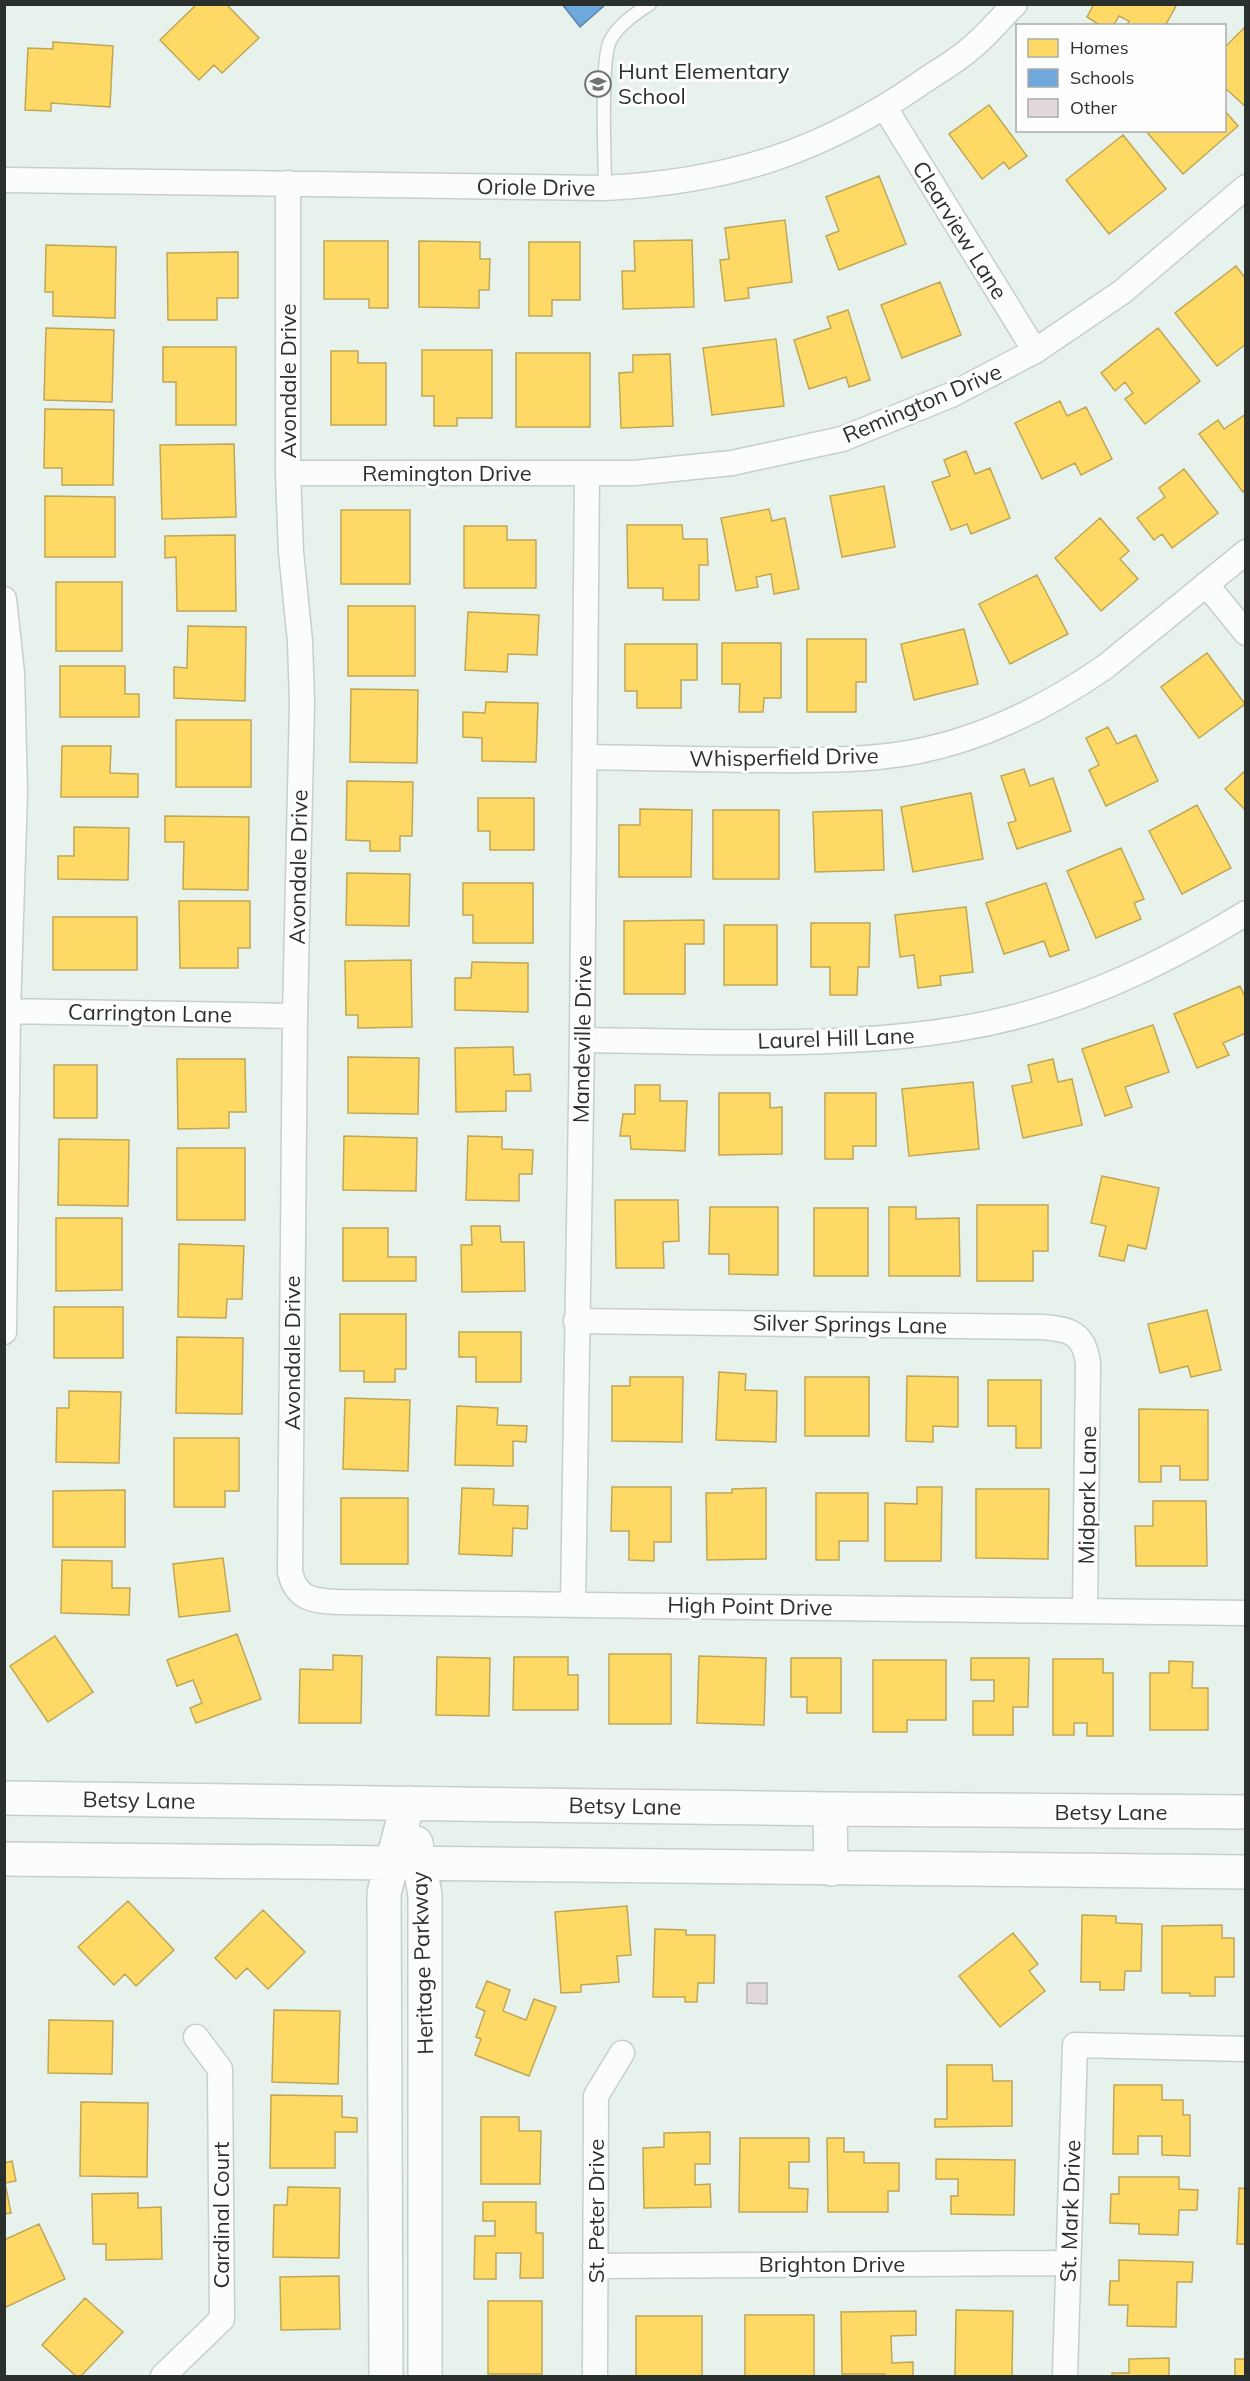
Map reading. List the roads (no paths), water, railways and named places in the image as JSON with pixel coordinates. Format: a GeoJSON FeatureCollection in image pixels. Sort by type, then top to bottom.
{"type":"FeatureCollection","features":[{"type":"Feature","properties":{"kind":"main road","name":"Betsy Lane"},"geometry":{"type":"LineString","coordinates":[[4,1798],[1245,1812]]}},
{"type":"Feature","properties":{"kind":"main road","name":"Heritage Parkway"},"geometry":{"type":"LineString","coordinates":[[408,1803],[406,1863],[425,1895],[425,2376]]}},
{"type":"Feature","properties":{"kind":"main road"},"geometry":{"type":"LineString","coordinates":[[831,1809],[831,1869]]}},
{"type":"Feature","properties":{"kind":"main road"},"geometry":{"type":"LineString","coordinates":[[4,1859],[1245,1872]]}},
{"type":"Feature","properties":{"kind":"main road","name":"Heritage Parkway"},"geometry":{"type":"LineString","coordinates":[[386,2376],[384,1893],[406,1863]]}},
{"type":"Feature","properties":{"kind":"street","name":"Oriole Drive"},"geometry":{"type":"LineString","coordinates":[[4,180],[605,188],[664,184],[724,174],[773,160],[822,142],[885,108],[969,50],[1015,4]]}},
{"type":"Feature","properties":{"kind":"street","name":"Clearview Lane"},"geometry":{"type":"LineString","coordinates":[[885,108],[1035,351]]}},
{"type":"Feature","properties":{"kind":"street","name":"Avondale Drive"},"geometry":{"type":"LineString","coordinates":[[288,183],[288,473],[291,552],[300,641],[302,703],[295,1016],[291,1551]]}},
{"type":"Feature","properties":{"kind":"street","name":"Remington Drive"},"geometry":{"type":"LineString","coordinates":[[288,473],[587,474],[682,470],[732,463],[842,439],[932,404],[1035,351],[1122,292],[1245,187]]}},
{"type":"Feature","properties":{"kind":"street","name":"Mandeville Drive"},"geometry":{"type":"LineString","coordinates":[[573,1603],[582,1040],[587,474]]}},
{"type":"Feature","properties":{"kind":"street","name":"Whisperfield Drive"},"geometry":{"type":"LineString","coordinates":[[585,757],[822,760],[914,752],[942,745],[1006,724],[1082,683],[1105,667],[1245,552]]}},
{"type":"Feature","properties":{"kind":"street"},"geometry":{"type":"LineString","coordinates":[[1206,584],[1245,633]]}},
{"type":"Feature","properties":{"kind":"street"},"geometry":{"type":"LineString","coordinates":[[4,599],[12,673],[9,721],[15,792],[6,1011],[4,1332]]}},
{"type":"Feature","properties":{"kind":"street","name":"Laurel Hill Lane"},"geometry":{"type":"LineString","coordinates":[[582,1040],[848,1041],[960,1029],[1069,1001],[1115,983],[1162,961],[1245,914]]}},
{"type":"Feature","properties":{"kind":"street","name":"Carrington Lane"},"geometry":{"type":"LineString","coordinates":[[6,1011],[295,1016]]}},
{"type":"Feature","properties":{"kind":"street","name":"Silver Springs Lane"},"geometry":{"type":"LineString","coordinates":[[576,1321],[1060,1329],[1081,1338],[1087,1350],[1089,1378]]}},
{"type":"Feature","properties":{"kind":"street","name":"Midpark Lane"},"geometry":{"type":"LineString","coordinates":[[1085,1611],[1089,1378]]}},
{"type":"Feature","properties":{"kind":"street","name":"High Point Drive"},"geometry":{"type":"LineString","coordinates":[[291,1551],[290,1572],[293,1583],[299,1592],[316,1601],[1245,1613]]}},
{"type":"Feature","properties":{"kind":"street","name":"Cardinal Court"},"geometry":{"type":"LineString","coordinates":[[163,2376],[222,2319],[220,2069],[196,2037]]}},
{"type":"Feature","properties":{"kind":"street","name":"St. Mark Drive"},"geometry":{"type":"LineString","coordinates":[[1065,2376],[1075,2045],[1245,2049]]}},
{"type":"Feature","properties":{"kind":"street","name":"St. Peter Drive"},"geometry":{"type":"LineString","coordinates":[[595,2376],[596,2096],[622,2053]]}},
{"type":"Feature","properties":{"kind":"street","name":"Brighton Drive"},"geometry":{"type":"LineString","coordinates":[[595,2266],[1068,2263]]}},
{"type":"Feature","properties":{"kind":"lane"},"geometry":{"type":"LineString","coordinates":[[605,188],[605,65],[610,42],[632,16],[650,4]]}},
{"type":"Feature","properties":{"kind":"place","name":"Hunt Elementary School"},"geometry":{"type":"Point","coordinates":[598,84]}}]}
